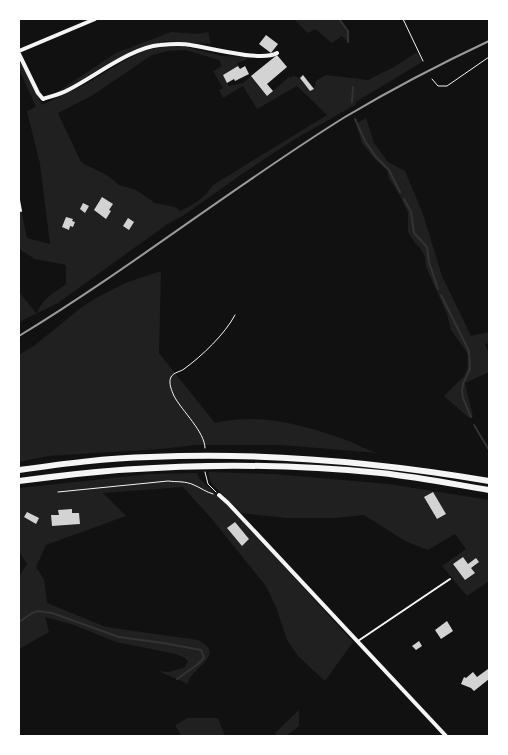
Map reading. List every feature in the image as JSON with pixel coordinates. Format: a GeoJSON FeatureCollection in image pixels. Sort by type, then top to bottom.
{"type":"FeatureCollection","features":[{"type":"Feature","properties":{"kind":"highway"},"geometry":{"type":"LineString","coordinates":[[19,470],[127,458],[213,456],[350,462],[423,470],[489,481]]}},
{"type":"Feature","properties":{"kind":"highway"},"geometry":{"type":"LineString","coordinates":[[19,481],[136,468],[213,465],[350,470],[413,477],[489,490]]}},
{"type":"Feature","properties":{"kind":"street"},"geometry":{"type":"LineString","coordinates":[[95,19],[19,52],[38,94],[43,99],[66,92],[139,50],[159,44],[189,44],[250,55],[271,56],[277,52]]}},
{"type":"Feature","properties":{"kind":"street"},"geometry":{"type":"LineString","coordinates":[[219,495],[446,736]]}},
{"type":"Feature","properties":{"kind":"lane"},"geometry":{"type":"LineString","coordinates":[[19,200],[21,211]]}},
{"type":"Feature","properties":{"kind":"lane"},"geometry":{"type":"LineString","coordinates":[[358,641],[450,579]]}},
{"type":"Feature","properties":{"kind":"path"},"geometry":{"type":"LineString","coordinates":[[403,19],[423,61]]}},
{"type":"Feature","properties":{"kind":"path"},"geometry":{"type":"LineString","coordinates":[[432,79],[438,86],[447,86],[489,57]]}},
{"type":"Feature","properties":{"kind":"path"},"geometry":{"type":"LineString","coordinates":[[205,452],[204,438],[181,408],[171,390],[170,381],[175,373],[183,370],[220,336],[235,315]]}},
{"type":"Feature","properties":{"kind":"path"},"geometry":{"type":"LineString","coordinates":[[205,468],[205,477],[208,484],[219,495]]}},
{"type":"Feature","properties":{"kind":"path"},"geometry":{"type":"LineString","coordinates":[[58,492],[168,481],[189,483],[206,492],[219,495]]}},
{"type":"Feature","properties":{"kind":"shaded area"},"geometry":{"type":"Polygon","coordinates":[[[294,19],[339,19],[348,31],[348,42],[342,36],[332,43],[315,29],[308,33],[294,19]]]}},
{"type":"Feature","properties":{"kind":"shaded area"},"geometry":{"type":"Polygon","coordinates":[[[171,32],[198,34],[208,32],[211,44],[165,41],[139,49],[53,95],[116,53],[171,32]]]}},
{"type":"Feature","properties":{"kind":"shaded area"},"geometry":{"type":"Polygon","coordinates":[[[183,46],[222,56],[248,57],[246,60],[237,63],[238,66],[223,75],[229,86],[243,83],[251,76],[267,96],[289,77],[293,76],[300,78],[310,91],[314,89],[316,81],[326,75],[368,80],[394,67],[417,52],[422,62],[356,102],[355,105],[295,139],[242,174],[184,215],[166,225],[58,303],[37,313],[45,300],[66,284],[66,265],[35,259],[19,249],[19,200],[27,238],[50,244],[40,164],[27,111],[36,107],[19,69],[19,64],[21,63],[42,105],[86,84],[129,58],[146,50],[164,47],[183,46]],[[185,50],[168,51],[152,55],[93,95],[58,113],[80,160],[84,164],[107,175],[119,185],[136,190],[155,203],[175,207],[180,211],[198,201],[213,185],[327,115],[297,86],[257,109],[243,86],[223,98],[219,90],[223,88],[213,71],[222,66],[219,60],[185,50]]]}},
{"type":"Feature","properties":{"kind":"shaded area"},"geometry":{"type":"Polygon","coordinates":[[[366,118],[374,143],[388,162],[405,171],[423,214],[442,276],[471,336],[489,332],[489,343],[485,344],[489,354],[489,372],[465,383],[473,417],[468,417],[444,396],[464,376],[467,369],[468,356],[451,330],[447,314],[426,267],[425,257],[408,232],[408,213],[400,196],[389,178],[387,170],[362,143],[356,124],[366,118]]]}},
{"type":"Feature","properties":{"kind":"shaded area"},"geometry":{"type":"Polygon","coordinates":[[[161,271],[159,353],[215,423],[248,419],[298,425],[346,440],[378,453],[281,445],[195,445],[48,456],[19,462],[19,355],[98,297],[125,283],[161,271]]]}},
{"type":"Feature","properties":{"kind":"shaded area"},"geometry":{"type":"Polygon","coordinates":[[[19,292],[37,313],[19,322],[19,292]]]}},
{"type":"Feature","properties":{"kind":"shaded area"},"geometry":{"type":"Polygon","coordinates":[[[208,472],[274,474],[388,484],[489,500],[489,581],[467,596],[442,566],[466,549],[455,534],[428,550],[405,541],[364,515],[335,518],[287,518],[241,513],[210,481],[208,472]],[[432,492],[424,497],[437,519],[446,514],[432,492]],[[463,557],[453,564],[465,580],[475,573],[471,568],[476,558],[468,564],[463,557]]]}},
{"type":"Feature","properties":{"kind":"shaded area"},"geometry":{"type":"Polygon","coordinates":[[[197,473],[199,478],[228,505],[353,642],[325,681],[298,656],[287,640],[276,607],[266,586],[211,518],[183,487],[103,493],[126,516],[46,545],[36,567],[44,579],[47,603],[106,627],[198,640],[207,646],[210,651],[209,657],[190,678],[188,684],[158,671],[169,672],[185,667],[188,661],[185,658],[176,654],[116,642],[74,625],[45,617],[49,632],[19,649],[19,576],[27,564],[19,551],[19,488],[150,474],[197,473]],[[59,510],[59,515],[51,515],[52,526],[80,524],[72,513],[59,510]],[[234,522],[228,528],[242,546],[249,539],[234,522]]]}},
{"type":"Feature","properties":{"kind":"shaded area"},"geometry":{"type":"Polygon","coordinates":[[[299,710],[299,726],[286,736],[277,736],[275,733],[299,710]]]}},
{"type":"Feature","properties":{"kind":"shaded area"},"geometry":{"type":"Polygon","coordinates":[[[188,718],[218,718],[225,736],[182,736],[175,725],[188,718]]]}},
{"type":"Feature","properties":{"kind":"building"},"geometry":{"type":"Polygon","coordinates":[[[266,35],[278,44],[271,53],[259,44],[266,35]]]}},
{"type":"Feature","properties":{"kind":"building"},"geometry":{"type":"Polygon","coordinates":[[[277,55],[287,67],[267,84],[273,91],[267,96],[251,76],[277,55]]]}},
{"type":"Feature","properties":{"kind":"building"},"geometry":{"type":"Polygon","coordinates":[[[238,66],[240,69],[245,66],[249,74],[227,83],[223,75],[238,66]]]}},
{"type":"Feature","properties":{"kind":"building"},"geometry":{"type":"Polygon","coordinates":[[[303,75],[314,89],[310,91],[300,78],[303,75]]]}},
{"type":"Feature","properties":{"kind":"building"},"geometry":{"type":"Polygon","coordinates":[[[102,197],[113,204],[106,219],[94,210],[102,197]]]}},
{"type":"Feature","properties":{"kind":"building"},"geometry":{"type":"Polygon","coordinates":[[[83,203],[89,206],[85,213],[80,209],[83,203]]]}},
{"type":"Feature","properties":{"kind":"building"},"geometry":{"type":"Polygon","coordinates":[[[66,217],[73,219],[72,221],[75,222],[73,227],[70,226],[69,230],[62,227],[66,217]]]}},
{"type":"Feature","properties":{"kind":"building"},"geometry":{"type":"Polygon","coordinates":[[[128,218],[134,222],[129,230],[123,226],[128,218]]]}},
{"type":"Feature","properties":{"kind":"building"},"geometry":{"type":"Polygon","coordinates":[[[433,492],[446,514],[437,519],[424,497],[433,492]]]}},
{"type":"Feature","properties":{"kind":"building"},"geometry":{"type":"Polygon","coordinates":[[[72,509],[72,513],[79,513],[80,524],[52,526],[51,515],[59,515],[58,510],[72,509]]]}},
{"type":"Feature","properties":{"kind":"building"},"geometry":{"type":"Polygon","coordinates":[[[27,512],[39,518],[36,524],[24,517],[27,512]]]}},
{"type":"Feature","properties":{"kind":"building"},"geometry":{"type":"Polygon","coordinates":[[[235,522],[249,539],[242,546],[227,528],[235,522]]]}},
{"type":"Feature","properties":{"kind":"building"},"geometry":{"type":"Polygon","coordinates":[[[463,557],[468,564],[476,558],[479,562],[471,568],[475,573],[465,580],[453,564],[463,557]]]}},
{"type":"Feature","properties":{"kind":"building"},"geometry":{"type":"Polygon","coordinates":[[[447,621],[453,631],[441,639],[435,630],[447,621]]]}},
{"type":"Feature","properties":{"kind":"building"},"geometry":{"type":"Polygon","coordinates":[[[419,641],[422,646],[416,650],[412,646],[419,641]]]}},
{"type":"Feature","properties":{"kind":"building"},"geometry":{"type":"Polygon","coordinates":[[[488,669],[489,679],[474,691],[461,684],[464,677],[466,678],[473,672],[477,677],[488,669]]]}},
{"type":"Feature","properties":{"kind":"waterway"},"geometry":{"type":"LineString","coordinates":[[339,19],[348,31],[348,42]]}},
{"type":"Feature","properties":{"kind":"waterway"},"geometry":{"type":"LineString","coordinates":[[352,102],[353,87]]}},
{"type":"Feature","properties":{"kind":"waterway"},"geometry":{"type":"LineString","coordinates":[[355,119],[365,141],[376,157],[389,170],[400,192]]}},
{"type":"Feature","properties":{"kind":"waterway"},"geometry":{"type":"LineString","coordinates":[[404,199],[411,212],[414,233],[427,247],[429,262],[438,289]]}},
{"type":"Feature","properties":{"kind":"waterway"},"geometry":{"type":"LineString","coordinates":[[441,295],[469,351],[470,369],[462,391],[471,417]]}},
{"type":"Feature","properties":{"kind":"waterway"},"geometry":{"type":"LineString","coordinates":[[474,425],[489,450]]}},
{"type":"Feature","properties":{"kind":"waterway"},"geometry":{"type":"LineString","coordinates":[[19,622],[38,611],[52,613],[119,637],[201,650],[204,658],[177,679]]}},
{"type":"Feature","properties":{"kind":"railway"},"geometry":{"type":"LineString","coordinates":[[19,336],[102,283],[263,171],[345,117],[416,77],[489,41]]}}]}
